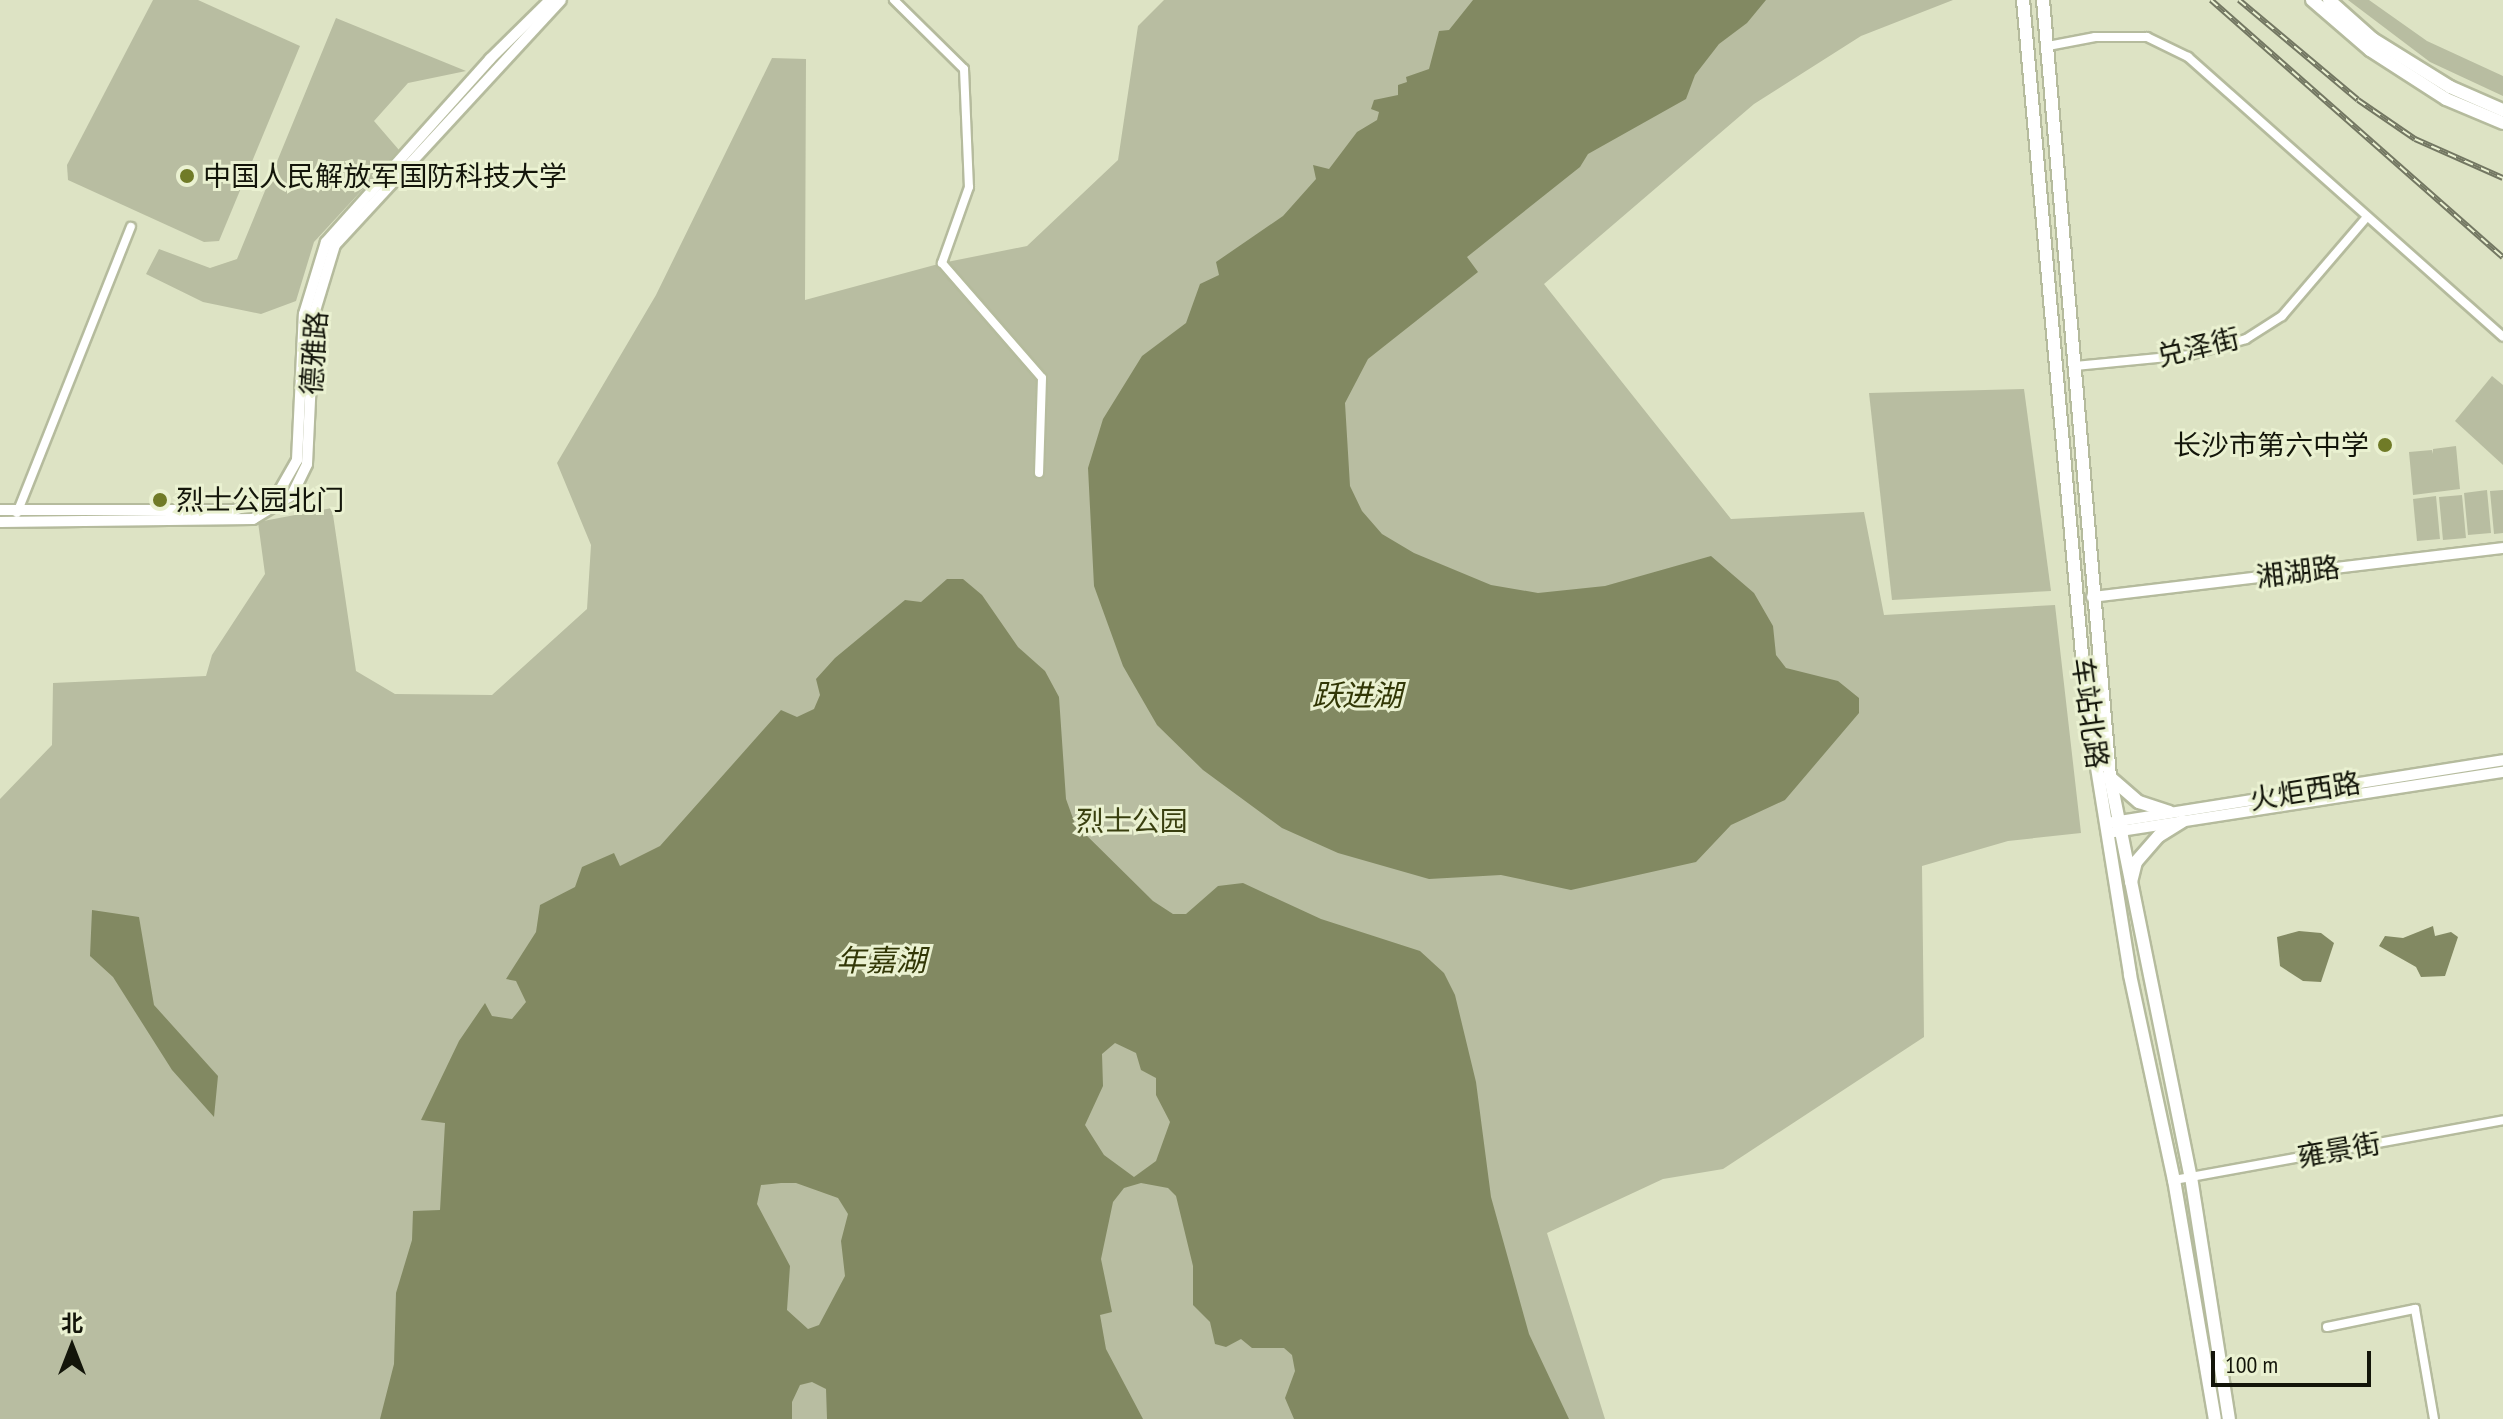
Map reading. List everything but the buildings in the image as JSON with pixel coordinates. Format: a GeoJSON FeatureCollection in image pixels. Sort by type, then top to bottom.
{"type":"FeatureCollection","features":[{"type":"Feature","properties":{"kind":"main road","name":"车站北路"},"geometry":{"type":"LineString","coordinates":[[2023,0],[2086,699],[2112,827],[2130,975],[2174,1180],[2215,1419]]}},
{"type":"Feature","properties":{"kind":"main road","name":"车站北路"},"geometry":{"type":"LineString","coordinates":[[2043,0],[2112,827],[2130,889],[2191,1177],[2229,1419]]}},
{"type":"Feature","properties":{"kind":"main road"},"geometry":{"type":"LineString","coordinates":[[2312,0],[2370,50],[2446,99],[2503,123]]}},
{"type":"Feature","properties":{"kind":"main road"},"geometry":{"type":"LineString","coordinates":[[2329,0],[2373,39],[2450,87],[2503,110]]}},
{"type":"Feature","properties":{"kind":"main road"},"geometry":{"type":"LineString","coordinates":[[2110,777],[2139,802],[2169,812]]}},
{"type":"Feature","properties":{"kind":"main road"},"geometry":{"type":"LineString","coordinates":[[2130,889],[2136,862],[2159,836],[2183,821]]}},
{"type":"Feature","properties":{"kind":"street","name":"德雅路"},"geometry":{"type":"LineString","coordinates":[[0,510],[234,510],[276,497],[297,460],[304,314],[326,242],[550,0]]}},
{"type":"Feature","properties":{"kind":"street","name":"德雅路"},"geometry":{"type":"LineString","coordinates":[[0,522],[253,519],[292,495],[307,464],[314,314],[335,245],[561,0]]}},
{"type":"Feature","properties":{"kind":"street"},"geometry":{"type":"LineString","coordinates":[[894,0],[964,69],[969,187],[942,263],[1042,378],[1039,473]]}},
{"type":"Feature","properties":{"kind":"street"},"geometry":{"type":"LineString","coordinates":[[2048,46],[2095,37],[2147,37],[2188,57],[2503,337]]}},
{"type":"Feature","properties":{"kind":"street","name":"兑泽街"},"geometry":{"type":"LineString","coordinates":[[2075,366],[2190,355],[2246,339],[2282,316],[2367,217]]}},
{"type":"Feature","properties":{"kind":"street"},"geometry":{"type":"LineString","coordinates":[[17,522],[17,510],[131,227]]}},
{"type":"Feature","properties":{"kind":"street","name":"湘湖路"},"geometry":{"type":"LineString","coordinates":[[2092,597],[2503,548]]}},
{"type":"Feature","properties":{"kind":"street","name":"火炬西路"},"geometry":{"type":"LineString","coordinates":[[2112,827],[2169,812],[2503,760]]}},
{"type":"Feature","properties":{"kind":"street","name":"火炬西路"},"geometry":{"type":"LineString","coordinates":[[2112,827],[2183,821],[2503,772]]}},
{"type":"Feature","properties":{"kind":"street","name":"雍景街"},"geometry":{"type":"LineString","coordinates":[[2174,1180],[2503,1120]]}},
{"type":"Feature","properties":{"kind":"street"},"geometry":{"type":"LineString","coordinates":[[2327,1327],[2415,1309],[2434,1419]]}},
{"type":"Feature","properties":{"kind":"green space"},"geometry":{"type":"Polygon","coordinates":[[[153,0],[198,0],[300,46],[219,241],[204,242],[68,180],[67,165],[153,0]]]}},
{"type":"Feature","properties":{"kind":"green space","name":"烈士公园"},"geometry":{"type":"Polygon","coordinates":[[[1164,0],[1953,0],[1861,36],[1754,104],[1544,284],[1731,519],[1864,512],[1884,615],[2055,605],[2081,833],[2008,841],[1922,866],[1924,1037],[1723,1169],[1663,1179],[1547,1233],[1605,1419],[0,1419],[0,799],[52,745],[53,683],[206,676],[212,655],[265,574],[258,522],[332,508],[356,671],[395,694],[492,695],[587,609],[591,545],[557,463],[656,295],[772,58],[806,59],[805,300],[942,263],[1027,246],[1118,160],[1138,26],[1164,0]]]}},
{"type":"Feature","properties":{"kind":"green space"},"geometry":{"type":"Polygon","coordinates":[[[2348,0],[2369,0],[2427,41],[2503,76],[2503,96],[2430,62],[2348,0]]]}},
{"type":"Feature","properties":{"kind":"green space"},"geometry":{"type":"Polygon","coordinates":[[[336,18],[466,71],[408,83],[374,121],[399,150],[314,242],[296,301],[261,314],[203,302],[146,274],[159,249],[210,268],[237,259],[336,18]]]}},
{"type":"Feature","properties":{"kind":"green space"},"geometry":{"type":"Polygon","coordinates":[[[2492,376],[2503,385],[2503,465],[2455,421],[2492,376]]]}},
{"type":"Feature","properties":{"kind":"green space"},"geometry":{"type":"Polygon","coordinates":[[[2024,389],[2051,591],[1892,600],[1869,393],[2024,389]]]}},
{"type":"Feature","properties":{"kind":"green space"},"geometry":{"type":"Polygon","coordinates":[[[2456,446],[2460,489],[2413,495],[2409,452],[2432,450],[2433,454],[2433,449],[2456,446]]]}},
{"type":"Feature","properties":{"kind":"green space"},"geometry":{"type":"Polygon","coordinates":[[[2487,490],[2491,533],[2468,535],[2464,493],[2487,490]]]}},
{"type":"Feature","properties":{"kind":"green space"},"geometry":{"type":"Polygon","coordinates":[[[2503,490],[2503,533],[2494,534],[2490,491],[2503,490]]]}},
{"type":"Feature","properties":{"kind":"green space"},"geometry":{"type":"Polygon","coordinates":[[[2462,495],[2466,538],[2443,540],[2439,497],[2462,495]]]}},
{"type":"Feature","properties":{"kind":"green space"},"geometry":{"type":"Polygon","coordinates":[[[2436,496],[2440,539],[2417,541],[2413,499],[2436,496]]]}},
{"type":"Feature","properties":{"kind":"water","name":"跃进湖"},"geometry":{"type":"Polygon","coordinates":[[[1473,0],[1766,0],[1747,23],[1719,44],[1695,75],[1686,99],[1588,154],[1580,167],[1467,257],[1478,272],[1368,359],[1345,403],[1350,486],[1362,511],[1382,534],[1414,553],[1491,585],[1538,593],[1605,586],[1711,556],[1754,593],[1773,626],[1776,655],[1786,668],[1838,681],[1859,698],[1859,713],[1785,800],[1731,825],[1696,862],[1571,890],[1501,875],[1429,879],[1338,853],[1282,828],[1203,770],[1157,725],[1123,666],[1094,586],[1088,468],[1103,419],[1142,356],[1186,323],[1200,284],[1219,275],[1216,262],[1283,216],[1316,179],[1313,165],[1329,169],[1357,132],[1377,120],[1379,112],[1371,109],[1374,100],[1398,95],[1398,85],[1407,82],[1406,77],[1429,69],[1439,31],[1449,30],[1473,0]]]}},
{"type":"Feature","properties":{"kind":"water","name":"年嘉湖"},"geometry":{"type":"Polygon","coordinates":[[[947,579],[963,579],[982,595],[1018,647],[1045,671],[1059,697],[1066,799],[1075,824],[1153,901],[1173,914],[1186,914],[1218,886],[1243,883],[1321,919],[1420,951],[1444,973],[1455,995],[1476,1082],[1491,1197],[1529,1334],[1569,1419],[1294,1419],[1285,1398],[1295,1371],[1292,1355],[1284,1348],[1252,1348],[1241,1339],[1226,1347],[1215,1344],[1210,1322],[1193,1305],[1193,1266],[1176,1196],[1168,1188],[1141,1183],[1124,1188],[1113,1202],[1101,1259],[1112,1312],[1100,1315],[1106,1349],[1143,1419],[827,1419],[826,1389],[812,1382],[800,1385],[792,1402],[792,1419],[380,1419],[394,1364],[396,1293],[412,1240],[413,1211],[440,1210],[445,1123],[421,1120],[459,1041],[485,1003],[492,1016],[512,1019],[526,1002],[516,981],[506,979],[536,932],[540,905],[575,887],[582,867],[614,853],[620,866],[660,846],[781,710],[797,717],[814,709],[820,695],[816,679],[835,658],[905,600],[921,602],[947,579]],[[1115,1043],[1102,1054],[1103,1086],[1085,1125],[1104,1155],[1134,1177],[1156,1161],[1170,1122],[1156,1095],[1156,1078],[1141,1070],[1136,1053],[1115,1043]],[[796,1183],[761,1185],[757,1204],[790,1266],[787,1310],[808,1329],[819,1325],[845,1276],[841,1241],[848,1214],[838,1198],[796,1183]]]}},
{"type":"Feature","properties":{"kind":"water"},"geometry":{"type":"Polygon","coordinates":[[[92,910],[139,917],[154,1005],[218,1076],[214,1117],[172,1070],[113,977],[90,956],[92,910]]]}},
{"type":"Feature","properties":{"kind":"water"},"geometry":{"type":"Polygon","coordinates":[[[2433,926],[2435,936],[2451,932],[2458,937],[2445,976],[2421,977],[2416,967],[2379,946],[2385,936],[2403,938],[2433,926]]]}},
{"type":"Feature","properties":{"kind":"water"},"geometry":{"type":"Polygon","coordinates":[[[2299,931],[2321,933],[2334,943],[2321,982],[2303,981],[2280,966],[2277,937],[2299,931]]]}},
{"type":"Feature","properties":{"kind":"railway"},"geometry":{"type":"LineString","coordinates":[[2211,0],[2503,257]]}},
{"type":"Feature","properties":{"kind":"railway"},"geometry":{"type":"LineString","coordinates":[[2239,0],[2358,100],[2415,139],[2503,178]]}},
{"type":"Feature","properties":{"kind":"place","name":"中国人民解放军国防科技大学"},"geometry":{"type":"Point","coordinates":[187,176]}},
{"type":"Feature","properties":{"kind":"place","name":"长沙市第六中学"},"geometry":{"type":"Point","coordinates":[2385,445]}},
{"type":"Feature","properties":{"kind":"place","name":"烈士公园北门"},"geometry":{"type":"Point","coordinates":[160,500]}}]}
